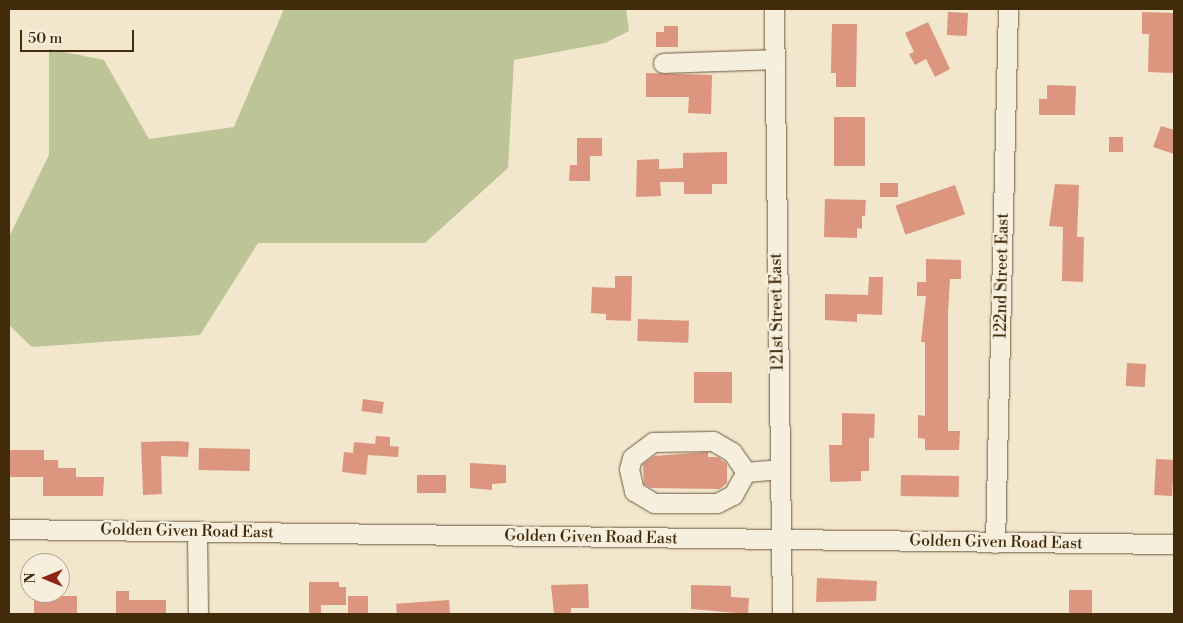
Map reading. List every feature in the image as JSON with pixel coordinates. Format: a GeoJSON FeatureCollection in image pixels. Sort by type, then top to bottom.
{"type":"FeatureCollection","features":[{"type":"Feature","properties":{"kind":"street","name":"121st Street East"},"geometry":{"type":"LineString","coordinates":[[774,9],[782,614]]}},
{"type":"Feature","properties":{"kind":"street","name":"122nd Street East"},"geometry":{"type":"LineString","coordinates":[[995,543],[1008,9]]}},
{"type":"Feature","properties":{"kind":"street"},"geometry":{"type":"LineString","coordinates":[[662,63],[775,59]]}},
{"type":"Feature","properties":{"kind":"street"},"geometry":{"type":"LineString","coordinates":[[713,441],[732,452],[746,472],[727,500],[654,504],[634,491],[629,469],[632,458],[653,442],[713,441]]}},
{"type":"Feature","properties":{"kind":"street"},"geometry":{"type":"LineString","coordinates":[[746,472],[780,469]]}},
{"type":"Feature","properties":{"kind":"street","name":"Golden Given Road East"},"geometry":{"type":"LineString","coordinates":[[9,529],[1174,544]]}},
{"type":"Feature","properties":{"kind":"street"},"geometry":{"type":"LineString","coordinates":[[197,532],[198,614]]}},
{"type":"Feature","properties":{"kind":"green space"},"geometry":{"type":"Polygon","coordinates":[[[284,9],[626,9],[629,31],[605,43],[514,60],[508,168],[425,243],[258,243],[200,335],[32,347],[9,325],[9,237],[49,155],[49,49],[104,60],[149,139],[234,127],[284,9]]]}},
{"type":"Feature","properties":{"kind":"building"},"geometry":{"type":"Polygon","coordinates":[[[948,12],[968,13],[967,36],[947,35],[948,12]]]}},
{"type":"Feature","properties":{"kind":"building"},"geometry":{"type":"Polygon","coordinates":[[[1142,12],[1174,13],[1174,73],[1148,72],[1149,34],[1142,34],[1142,12]]]}},
{"type":"Feature","properties":{"kind":"building"},"geometry":{"type":"Polygon","coordinates":[[[928,22],[950,69],[935,77],[926,59],[915,65],[909,54],[914,52],[905,33],[928,22]]]}},
{"type":"Feature","properties":{"kind":"building"},"geometry":{"type":"Polygon","coordinates":[[[832,24],[857,24],[856,87],[836,87],[836,73],[831,73],[832,24]]]}},
{"type":"Feature","properties":{"kind":"building"},"geometry":{"type":"Polygon","coordinates":[[[664,26],[678,26],[678,47],[656,47],[656,32],[664,32],[664,26]]]}},
{"type":"Feature","properties":{"kind":"building"},"geometry":{"type":"Polygon","coordinates":[[[646,73],[712,75],[711,114],[688,113],[689,97],[646,97],[646,73]]]}},
{"type":"Feature","properties":{"kind":"building"},"geometry":{"type":"Polygon","coordinates":[[[1047,85],[1076,86],[1075,115],[1039,115],[1039,99],[1047,99],[1047,85]]]}},
{"type":"Feature","properties":{"kind":"building"},"geometry":{"type":"Polygon","coordinates":[[[834,117],[865,117],[865,166],[834,166],[834,117]]]}},
{"type":"Feature","properties":{"kind":"building"},"geometry":{"type":"Polygon","coordinates":[[[1161,126],[1174,130],[1174,154],[1153,147],[1161,126]]]}},
{"type":"Feature","properties":{"kind":"building"},"geometry":{"type":"Polygon","coordinates":[[[1109,137],[1123,137],[1123,152],[1109,152],[1109,137]]]}},
{"type":"Feature","properties":{"kind":"building"},"geometry":{"type":"Polygon","coordinates":[[[577,138],[602,138],[602,156],[590,156],[590,181],[569,181],[570,165],[577,165],[577,138]]]}},
{"type":"Feature","properties":{"kind":"building"},"geometry":{"type":"Polygon","coordinates":[[[727,152],[727,184],[712,184],[712,194],[684,194],[684,182],[660,182],[661,196],[636,197],[637,160],[659,159],[659,169],[683,168],[683,153],[727,152]]]}},
{"type":"Feature","properties":{"kind":"building"},"geometry":{"type":"Polygon","coordinates":[[[880,183],[898,183],[898,197],[880,197],[880,183]]]}},
{"type":"Feature","properties":{"kind":"building"},"geometry":{"type":"Polygon","coordinates":[[[1055,184],[1079,185],[1077,237],[1084,237],[1083,282],[1062,281],[1063,227],[1049,226],[1055,184]]]}},
{"type":"Feature","properties":{"kind":"building"},"geometry":{"type":"Polygon","coordinates":[[[955,185],[965,214],[906,235],[895,206],[955,185]]]}},
{"type":"Feature","properties":{"kind":"building"},"geometry":{"type":"Polygon","coordinates":[[[825,199],[866,200],[865,216],[862,216],[862,229],[857,228],[857,238],[824,237],[825,199]]]}},
{"type":"Feature","properties":{"kind":"building"},"geometry":{"type":"Polygon","coordinates":[[[926,259],[961,260],[961,279],[950,279],[948,312],[948,431],[960,431],[959,450],[925,450],[925,439],[918,438],[918,415],[925,416],[925,342],[921,342],[926,296],[917,296],[917,282],[926,282],[926,259]]]}},
{"type":"Feature","properties":{"kind":"building"},"geometry":{"type":"Polygon","coordinates":[[[615,276],[632,276],[631,321],[606,320],[606,314],[591,313],[592,287],[615,288],[615,276]]]}},
{"type":"Feature","properties":{"kind":"building"},"geometry":{"type":"Polygon","coordinates":[[[869,277],[883,277],[882,315],[857,314],[857,322],[825,320],[825,294],[868,295],[869,277]]]}},
{"type":"Feature","properties":{"kind":"building"},"geometry":{"type":"Polygon","coordinates":[[[638,319],[689,321],[688,343],[637,341],[638,319]]]}},
{"type":"Feature","properties":{"kind":"building"},"geometry":{"type":"Polygon","coordinates":[[[1127,363],[1146,364],[1145,387],[1126,386],[1127,363]]]}},
{"type":"Feature","properties":{"kind":"building"},"geometry":{"type":"Polygon","coordinates":[[[694,372],[732,372],[732,403],[694,403],[694,372]]]}},
{"type":"Feature","properties":{"kind":"building"},"geometry":{"type":"Polygon","coordinates":[[[363,399],[384,402],[382,414],[361,411],[363,399]]]}},
{"type":"Feature","properties":{"kind":"building"},"geometry":{"type":"Polygon","coordinates":[[[842,413],[875,414],[874,438],[869,438],[869,471],[861,471],[861,481],[830,482],[829,445],[842,445],[842,413]]]}},
{"type":"Feature","properties":{"kind":"building"},"geometry":{"type":"Polygon","coordinates":[[[376,436],[390,437],[390,446],[399,447],[398,457],[368,455],[366,475],[342,472],[344,452],[353,453],[354,442],[375,444],[376,436]]]}},
{"type":"Feature","properties":{"kind":"building"},"geometry":{"type":"Polygon","coordinates":[[[141,442],[189,442],[188,457],[161,456],[162,494],[143,495],[141,442]]]}},
{"type":"Feature","properties":{"kind":"building"},"geometry":{"type":"Polygon","coordinates":[[[199,448],[250,449],[250,471],[199,470],[199,448]]]}},
{"type":"Feature","properties":{"kind":"building"},"geometry":{"type":"Polygon","coordinates":[[[9,450],[44,450],[44,460],[58,460],[58,468],[76,468],[76,477],[104,477],[103,496],[43,496],[43,477],[9,477],[9,450]]]}},
{"type":"Feature","properties":{"kind":"building"},"geometry":{"type":"Polygon","coordinates":[[[708,452],[708,457],[718,457],[727,464],[727,483],[720,489],[651,488],[644,484],[643,464],[654,456],[708,452]]]}},
{"type":"Feature","properties":{"kind":"building"},"geometry":{"type":"Polygon","coordinates":[[[1156,459],[1174,460],[1172,496],[1154,495],[1156,459]]]}},
{"type":"Feature","properties":{"kind":"building"},"geometry":{"type":"Polygon","coordinates":[[[470,463],[506,465],[506,483],[492,484],[492,490],[470,488],[470,463]]]}},
{"type":"Feature","properties":{"kind":"building"},"geometry":{"type":"Polygon","coordinates":[[[417,475],[446,475],[446,493],[417,493],[417,475]]]}},
{"type":"Feature","properties":{"kind":"building"},"geometry":{"type":"Polygon","coordinates":[[[901,475],[959,476],[959,497],[901,496],[901,475]]]}},
{"type":"Feature","properties":{"kind":"building"},"geometry":{"type":"Polygon","coordinates":[[[817,578],[877,581],[876,601],[816,602],[817,578]]]}},
{"type":"Feature","properties":{"kind":"building"},"geometry":{"type":"Polygon","coordinates":[[[309,582],[339,582],[339,587],[346,587],[346,605],[321,605],[321,614],[309,614],[309,582]]]}},
{"type":"Feature","properties":{"kind":"building"},"geometry":{"type":"Polygon","coordinates":[[[588,584],[589,608],[571,608],[571,614],[554,614],[551,585],[588,584]]]}},
{"type":"Feature","properties":{"kind":"building"},"geometry":{"type":"Polygon","coordinates":[[[691,585],[731,586],[731,597],[749,598],[748,614],[691,609],[691,585]]]}},
{"type":"Feature","properties":{"kind":"building"},"geometry":{"type":"Polygon","coordinates":[[[1069,590],[1092,590],[1092,614],[1069,614],[1069,590]]]}},
{"type":"Feature","properties":{"kind":"building"},"geometry":{"type":"Polygon","coordinates":[[[116,591],[129,591],[129,600],[166,600],[166,614],[116,614],[116,591]]]}},
{"type":"Feature","properties":{"kind":"building"},"geometry":{"type":"Polygon","coordinates":[[[70,596],[77,596],[77,614],[34,614],[34,603],[70,603],[70,596]]]}},
{"type":"Feature","properties":{"kind":"building"},"geometry":{"type":"Polygon","coordinates":[[[348,596],[368,596],[368,613],[348,613],[348,596]]]}},
{"type":"Feature","properties":{"kind":"building"},"geometry":{"type":"Polygon","coordinates":[[[449,600],[450,614],[397,614],[396,604],[449,600]]]}}]}
